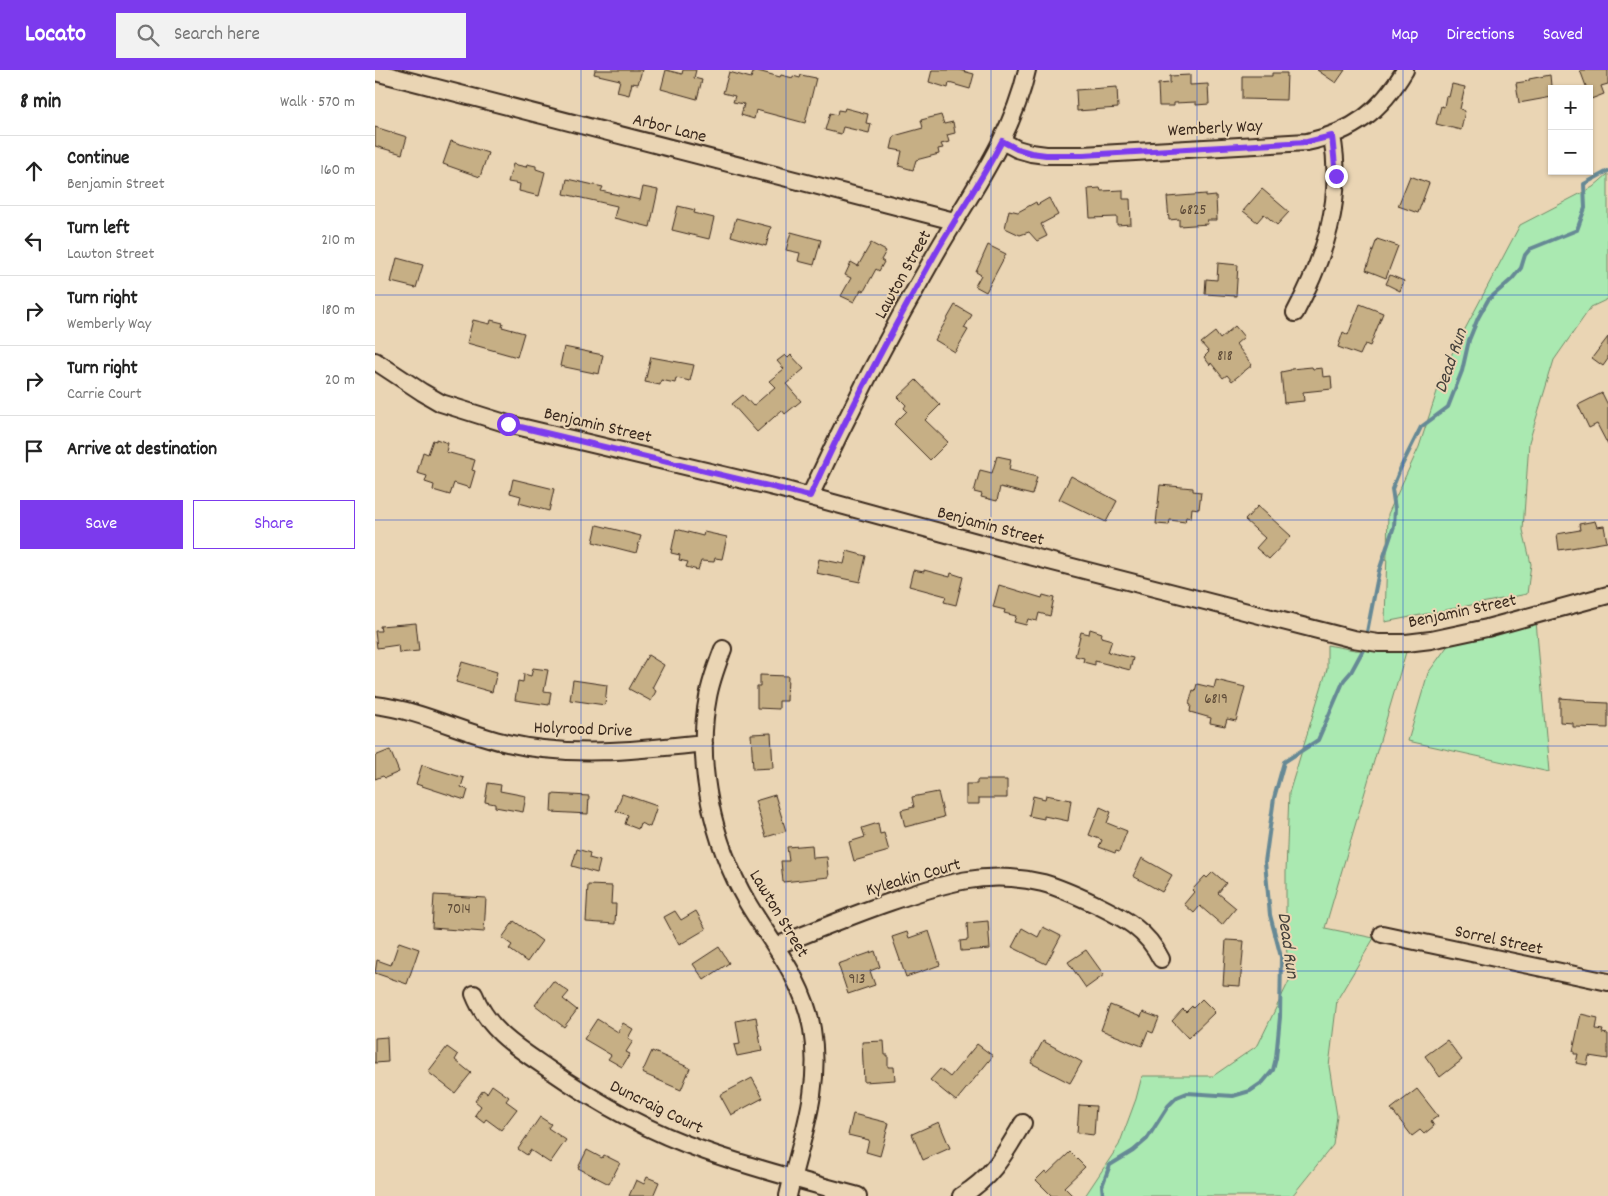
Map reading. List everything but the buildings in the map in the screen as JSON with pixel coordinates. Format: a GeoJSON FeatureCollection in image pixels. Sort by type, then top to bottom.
{"type":"FeatureCollection","features":[{"type":"Feature","properties":{"kind":"street","name":"Lawton Street"},"geometry":{"type":"LineString","coordinates":[[810,496],[835,440],[926,271],[1002,141],[1019,102],[1027,70]]}},
{"type":"Feature","properties":{"kind":"street","name":"Wemberly Way"},"geometry":{"type":"LineString","coordinates":[[1002,141],[1017,149],[1046,155],[1083,155],[1307,142],[1332,136],[1357,123],[1379,106],[1393,90],[1405,70]]}},
{"type":"Feature","properties":{"kind":"street","name":"Arbor Lane"},"geometry":{"type":"LineString","coordinates":[[375,72],[955,221]]}},
{"type":"Feature","properties":{"kind":"street"},"geometry":{"type":"LineString","coordinates":[[1295,313],[1309,287],[1321,258],[1330,228],[1335,201],[1336,176],[1332,136]]}},
{"type":"Feature","properties":{"kind":"street","name":"Benjamin Street"},"geometry":{"type":"LineString","coordinates":[[375,361],[422,392],[441,402],[508,424],[810,496],[1162,591],[1353,639],[1379,643],[1406,643],[1431,640],[1487,628],[1608,595]]}},
{"type":"Feature","properties":{"kind":"street","name":"Lawton Street"},"geometry":{"type":"LineString","coordinates":[[723,649],[708,697],[704,743],[706,772],[712,806],[728,861],[746,901],[796,979],[812,1027],[815,1053],[813,1099],[788,1196]]}},
{"type":"Feature","properties":{"kind":"street","name":"Holyrood Drive"},"geometry":{"type":"LineString","coordinates":[[375,705],[405,711],[507,743],[529,747],[602,752],[704,743]]}},
{"type":"Feature","properties":{"kind":"street","name":"Kyleakin Court"},"geometry":{"type":"LineString","coordinates":[[776,946],[863,911],[934,886],[970,879],[993,878],[1042,883],[1075,894],[1100,906],[1145,934],[1155,945],[1161,959]]}},
{"type":"Feature","properties":{"kind":"street","name":"Sorrel Street"},"geometry":{"type":"LineString","coordinates":[[1382,934],[1608,982]]}},
{"type":"Feature","properties":{"kind":"street","name":"Duncraig Court"},"geometry":{"type":"LineString","coordinates":[[474,994],[480,1009],[496,1030],[532,1058],[608,1106],[665,1135],[703,1151],[858,1196]]}},
{"type":"Feature","properties":{"kind":"street"},"geometry":{"type":"LineString","coordinates":[[961,1196],[988,1176],[999,1163],[1023,1123]]}},
{"type":"Feature","properties":{"kind":"green space"},"geometry":{"type":"Polygon","coordinates":[[[1608,174],[1608,299],[1591,307],[1554,360],[1529,442],[1523,530],[1531,564],[1527,594],[1385,622],[1388,514],[1419,447],[1445,367],[1520,225],[1593,187],[1608,174]]]}},
{"type":"Feature","properties":{"kind":"green space"},"geometry":{"type":"Polygon","coordinates":[[[1536,621],[1549,772],[1408,741],[1428,673],[1449,644],[1536,621]]]}},
{"type":"Feature","properties":{"kind":"green space"},"geometry":{"type":"Polygon","coordinates":[[[1327,645],[1355,650],[1406,652],[1325,928],[1374,938],[1337,1000],[1329,1066],[1337,1116],[1333,1145],[1292,1196],[1085,1196],[1119,1145],[1136,1099],[1142,1076],[1213,1076],[1258,1045],[1289,981],[1286,941],[1286,872],[1289,793],[1327,669],[1327,645]]]}},
{"type":"Feature","properties":{"kind":"waterway","name":"Dead Run"},"geometry":{"type":"LineString","coordinates":[[1367,632],[1379,571],[1394,526],[1395,509],[1392,489],[1421,427],[1448,407],[1462,371],[1469,340],[1488,300],[1512,279],[1521,268],[1525,255],[1530,249],[1577,230],[1585,208],[1584,184],[1608,171]]}},
{"type":"Feature","properties":{"kind":"waterway","name":"Dead Run"},"geometry":{"type":"LineString","coordinates":[[1103,1196],[1102,1186],[1110,1165],[1133,1151],[1147,1139],[1168,1106],[1177,1097],[1187,1093],[1233,1096],[1250,1091],[1263,1082],[1273,1070],[1280,1017],[1281,957],[1270,915],[1265,862],[1274,798],[1284,762],[1318,740],[1344,680],[1351,672],[1363,650]]}},
{"type":"Feature","properties":{"kind":"route"},"geometry":{"type":"LineString","coordinates":[[508,424],[810,496],[835,440],[881,353],[935,255],[1002,141],[1017,149],[1031,153],[1083,155],[1307,142],[1332,136],[1336,176]]}}]}
